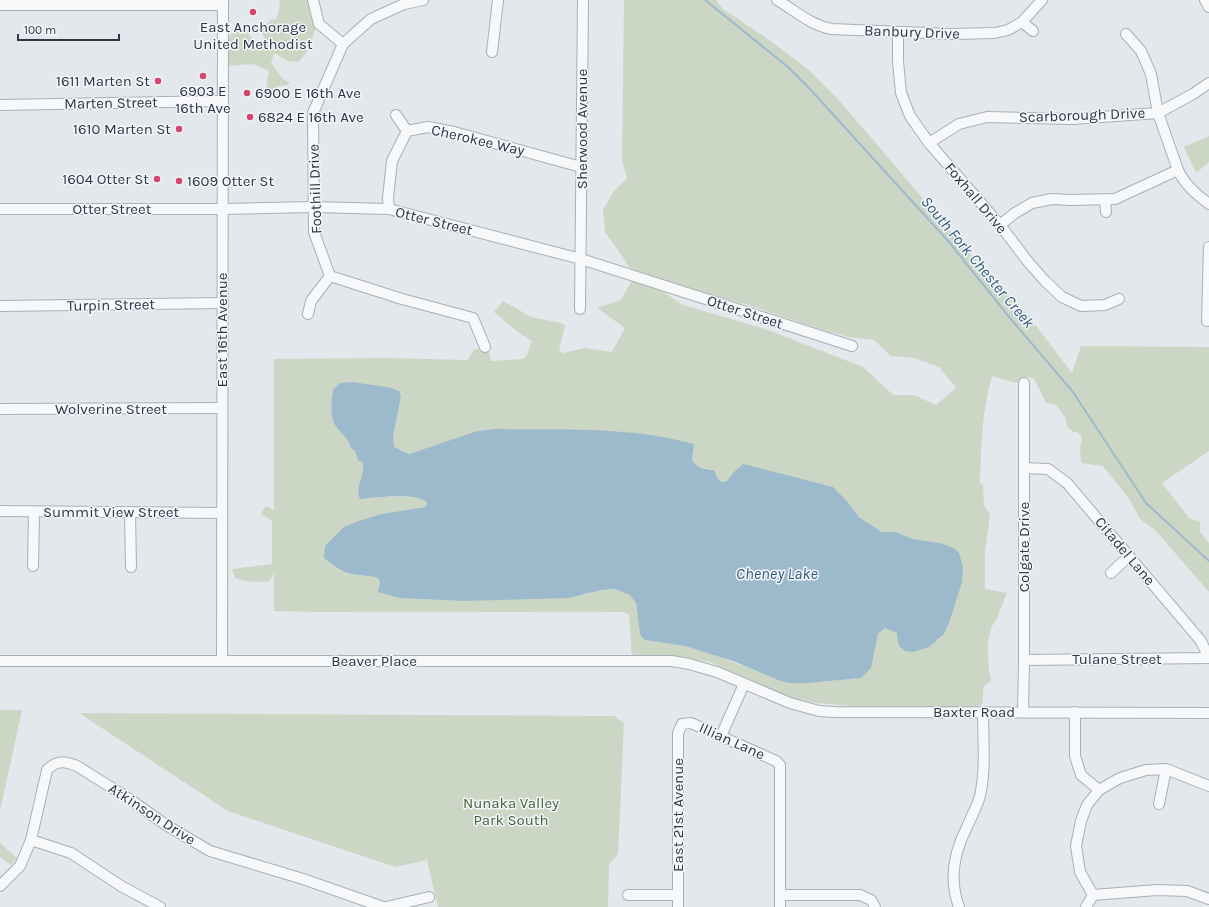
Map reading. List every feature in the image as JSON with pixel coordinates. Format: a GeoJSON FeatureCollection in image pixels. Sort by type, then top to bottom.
{"type":"FeatureCollection","features":[{"type":"Feature","properties":{"kind":"street"},"geometry":{"type":"LineString","coordinates":[[313,0],[319,24],[343,44]]}},
{"type":"Feature","properties":{"kind":"street","name":"Foothill Drive"},"geometry":{"type":"LineString","coordinates":[[330,276],[314,232],[313,113],[343,44],[371,19],[404,4],[423,0]]}},
{"type":"Feature","properties":{"kind":"street"},"geometry":{"type":"LineString","coordinates":[[492,52],[498,0]]}},
{"type":"Feature","properties":{"kind":"street","name":"Sherwood Avenue"},"geometry":{"type":"LineString","coordinates":[[580,309],[583,0]]}},
{"type":"Feature","properties":{"kind":"street","name":"Banbury Drive"},"geometry":{"type":"LineString","coordinates":[[777,0],[820,27],[832,29],[951,34],[1008,30],[1022,22],[1042,0]]}},
{"type":"Feature","properties":{"kind":"street"},"geometry":{"type":"LineString","coordinates":[[1204,0],[1209,7]]}},
{"type":"Feature","properties":{"kind":"street"},"geometry":{"type":"LineString","coordinates":[[0,5],[223,2]]}},
{"type":"Feature","properties":{"kind":"street","name":"East 16th Avenue"},"geometry":{"type":"LineString","coordinates":[[222,661],[223,2]]}},
{"type":"Feature","properties":{"kind":"street"},"geometry":{"type":"LineString","coordinates":[[1022,22],[1033,31]]}},
{"type":"Feature","properties":{"kind":"street","name":"Foxhall Drive"},"geometry":{"type":"LineString","coordinates":[[898,32],[898,61],[901,93],[910,116],[929,143],[1000,225],[1045,281],[1062,297],[1081,306],[1105,305],[1119,299]]}},
{"type":"Feature","properties":{"kind":"street"},"geometry":{"type":"LineString","coordinates":[[1126,34],[1141,51],[1151,74],[1158,113],[1178,170],[1191,190],[1209,204]]}},
{"type":"Feature","properties":{"kind":"street","name":"Scarborough Drive"},"geometry":{"type":"LineString","coordinates":[[929,143],[959,124],[987,117],[1073,119],[1158,113],[1193,94],[1209,83]]}},
{"type":"Feature","properties":{"kind":"street","name":"Marten Street"},"geometry":{"type":"LineString","coordinates":[[0,105],[223,101]]}},
{"type":"Feature","properties":{"kind":"street"},"geometry":{"type":"LineString","coordinates":[[389,209],[388,198],[392,161],[407,131],[396,115]]}},
{"type":"Feature","properties":{"kind":"street","name":"Cherokee Way"},"geometry":{"type":"LineString","coordinates":[[407,131],[428,127],[454,132],[581,167]]}},
{"type":"Feature","properties":{"kind":"street"},"geometry":{"type":"LineString","coordinates":[[1000,225],[1014,213],[1032,203],[1052,199],[1115,199],[1178,170]]}},
{"type":"Feature","properties":{"kind":"street"},"geometry":{"type":"LineString","coordinates":[[1105,199],[1106,212]]}},
{"type":"Feature","properties":{"kind":"street","name":"Otter Street"},"geometry":{"type":"LineString","coordinates":[[0,209],[223,209],[314,207],[389,209],[581,259],[852,346]]}},
{"type":"Feature","properties":{"kind":"street"},"geometry":{"type":"LineString","coordinates":[[1207,321],[1209,247]]}},
{"type":"Feature","properties":{"kind":"street"},"geometry":{"type":"LineString","coordinates":[[308,314],[312,301],[330,276],[402,299],[473,318],[485,347]]}},
{"type":"Feature","properties":{"kind":"street","name":"Turpin Street"},"geometry":{"type":"LineString","coordinates":[[0,306],[222,303]]}},
{"type":"Feature","properties":{"kind":"street","name":"Colgate Drive"},"geometry":{"type":"LineString","coordinates":[[1023,712],[1024,383]]}},
{"type":"Feature","properties":{"kind":"street","name":"Wolverine Street"},"geometry":{"type":"LineString","coordinates":[[0,409],[222,408]]}},
{"type":"Feature","properties":{"kind":"street","name":"Citadel Lane"},"geometry":{"type":"LineString","coordinates":[[1024,468],[1048,469],[1067,483],[1201,641],[1209,658]]}},
{"type":"Feature","properties":{"kind":"street","name":"Summit View Street"},"geometry":{"type":"LineString","coordinates":[[0,511],[222,513]]}},
{"type":"Feature","properties":{"kind":"street"},"geometry":{"type":"LineString","coordinates":[[33,566],[34,512]]}},
{"type":"Feature","properties":{"kind":"street"},"geometry":{"type":"LineString","coordinates":[[130,512],[131,567]]}},
{"type":"Feature","properties":{"kind":"street"},"geometry":{"type":"LineString","coordinates":[[1111,573],[1129,556]]}},
{"type":"Feature","properties":{"kind":"street","name":"Tulane Street"},"geometry":{"type":"LineString","coordinates":[[1024,660],[1209,658]]}},
{"type":"Feature","properties":{"kind":"street","name":"Beaver Place"},"geometry":{"type":"LineString","coordinates":[[0,661],[672,661],[706,668],[744,684]]}},
{"type":"Feature","properties":{"kind":"street"},"geometry":{"type":"LineString","coordinates":[[721,736],[744,684]]}},
{"type":"Feature","properties":{"kind":"street","name":"Baxter Road"},"geometry":{"type":"LineString","coordinates":[[744,684],[781,700],[819,711],[834,712],[1209,713]]}},
{"type":"Feature","properties":{"kind":"street"},"geometry":{"type":"LineString","coordinates":[[1075,712],[1075,756],[1081,775],[1099,790]]}},
{"type":"Feature","properties":{"kind":"street"},"geometry":{"type":"LineString","coordinates":[[959,907],[955,897],[954,866],[956,853],[961,839],[980,796],[983,778],[983,713]]}},
{"type":"Feature","properties":{"kind":"street","name":"Illian Lane"},"geometry":{"type":"LineString","coordinates":[[682,724],[691,723],[776,761],[780,765],[780,895]]}},
{"type":"Feature","properties":{"kind":"street","name":"East 21st Avenue"},"geometry":{"type":"LineString","coordinates":[[678,907],[678,733],[682,724]]}},
{"type":"Feature","properties":{"kind":"street","name":"Atkinson Drive"},"geometry":{"type":"LineString","coordinates":[[0,886],[20,866],[31,840],[47,770],[52,765],[61,762],[68,762],[77,766],[128,798],[166,825],[210,851],[303,879],[383,907]]}},
{"type":"Feature","properties":{"kind":"street"},"geometry":{"type":"LineString","coordinates":[[1159,804],[1166,769]]}},
{"type":"Feature","properties":{"kind":"street"},"geometry":{"type":"LineString","coordinates":[[1093,895],[1080,872],[1076,846],[1081,822],[1087,805],[1099,790],[1120,778],[1146,770],[1166,769],[1209,786]]}},
{"type":"Feature","properties":{"kind":"street"},"geometry":{"type":"LineString","coordinates":[[31,840],[71,853],[121,886],[160,907]]}},
{"type":"Feature","properties":{"kind":"street"},"geometry":{"type":"LineString","coordinates":[[1093,895],[1157,890],[1187,891],[1209,899]]}},
{"type":"Feature","properties":{"kind":"street"},"geometry":{"type":"LineString","coordinates":[[628,895],[678,895]]}},
{"type":"Feature","properties":{"kind":"street"},"geometry":{"type":"LineString","coordinates":[[780,907],[780,895],[860,895],[873,903]]}},
{"type":"Feature","properties":{"kind":"street"},"geometry":{"type":"LineString","coordinates":[[1086,907],[1093,895]]}},
{"type":"Feature","properties":{"kind":"street"},"geometry":{"type":"LineString","coordinates":[[386,907],[429,896]]}},
{"type":"Feature","properties":{"kind":"green space"},"geometry":{"type":"Polygon","coordinates":[[[280,0],[308,0],[313,22],[316,28],[306,53],[298,62],[288,61],[274,53],[271,63],[283,79],[290,83],[287,85],[278,86],[271,97],[265,96],[269,71],[253,64],[228,66],[229,37],[236,27],[247,30],[254,43],[262,44],[264,38],[261,30],[272,19],[276,20],[280,0]]]}},
{"type":"Feature","properties":{"kind":"green space"},"geometry":{"type":"Polygon","coordinates":[[[624,0],[716,0],[723,9],[772,42],[810,71],[836,97],[961,244],[1031,319],[1072,373],[1081,346],[1209,347],[1209,451],[1162,483],[1189,518],[1200,522],[1200,532],[1209,543],[1209,592],[1156,531],[1140,519],[1130,500],[1103,466],[1081,463],[1080,448],[1082,437],[1077,432],[1074,432],[1068,428],[1065,417],[1056,405],[1046,403],[1034,379],[1028,377],[1016,383],[992,376],[984,415],[980,469],[980,483],[983,485],[984,505],[990,515],[985,552],[985,589],[1007,593],[992,626],[988,641],[988,658],[991,681],[983,687],[983,702],[980,706],[939,709],[850,706],[817,703],[788,697],[709,662],[678,657],[634,656],[631,651],[629,615],[624,612],[274,611],[274,573],[270,581],[266,582],[248,581],[235,578],[232,569],[272,564],[272,521],[261,514],[266,506],[274,510],[274,359],[387,358],[468,360],[474,349],[488,348],[491,361],[523,359],[527,355],[532,341],[518,332],[494,312],[503,301],[531,317],[565,325],[559,350],[563,353],[585,348],[612,352],[625,328],[597,308],[621,300],[632,280],[659,289],[683,305],[768,330],[863,367],[893,395],[914,395],[936,405],[956,388],[939,367],[914,358],[891,356],[874,340],[848,337],[823,330],[751,306],[643,276],[629,267],[605,232],[603,210],[614,191],[627,178],[622,161],[624,0]],[[401,397],[335,424],[350,442],[351,448],[355,451],[358,461],[362,462],[363,471],[359,490],[360,499],[404,497],[421,499],[427,502],[425,507],[381,514],[345,527],[333,538],[328,562],[339,569],[355,575],[378,578],[380,582],[378,592],[399,598],[462,601],[586,595],[600,591],[620,590],[632,597],[636,603],[641,636],[685,646],[715,655],[788,683],[808,683],[861,678],[878,634],[885,628],[897,633],[937,641],[944,634],[949,623],[940,543],[913,539],[896,532],[882,532],[859,517],[847,501],[733,473],[727,482],[722,482],[718,479],[714,470],[699,467],[694,463],[692,460],[694,444],[495,429],[477,431],[409,454],[394,447],[393,436],[401,397]]]}},
{"type":"Feature","properties":{"kind":"green space"},"geometry":{"type":"Polygon","coordinates":[[[1209,136],[1209,162],[1196,173],[1184,147],[1209,136]]]}},
{"type":"Feature","properties":{"kind":"green space"},"geometry":{"type":"Polygon","coordinates":[[[0,710],[22,710],[0,811],[0,710]]]}},
{"type":"Feature","properties":{"kind":"green space","name":"Nunaka Valley Park South"},"geometry":{"type":"Polygon","coordinates":[[[79,713],[614,716],[624,723],[618,854],[609,864],[608,907],[438,907],[427,860],[395,867],[228,811],[79,713]]]}},
{"type":"Feature","properties":{"kind":"green space"},"geometry":{"type":"Polygon","coordinates":[[[0,843],[17,858],[11,865],[0,857],[0,843]]]}},
{"type":"Feature","properties":{"kind":"water","name":"Cheney Lake"},"geometry":{"type":"Polygon","coordinates":[[[352,382],[387,387],[399,391],[401,397],[393,436],[394,447],[409,454],[477,431],[495,429],[595,430],[645,434],[694,444],[692,460],[694,463],[704,469],[714,470],[718,479],[722,482],[727,481],[743,464],[833,487],[847,501],[859,517],[882,532],[896,532],[913,539],[940,543],[954,548],[959,553],[963,566],[962,582],[949,623],[944,634],[929,647],[913,652],[905,651],[900,647],[897,633],[885,628],[878,634],[871,668],[861,678],[808,683],[788,683],[733,661],[685,646],[645,640],[640,633],[636,603],[630,595],[615,589],[603,590],[568,598],[462,601],[399,598],[378,592],[380,582],[378,578],[352,574],[337,568],[324,558],[325,546],[344,527],[381,514],[425,507],[427,502],[421,499],[404,496],[360,499],[358,490],[363,471],[362,462],[358,461],[355,451],[351,448],[347,439],[335,425],[331,412],[333,390],[340,383],[352,382]]]}},
{"type":"Feature","properties":{"kind":"waterway","name":"South Fork Chester Creek"},"geometry":{"type":"LineString","coordinates":[[705,0],[788,67],[809,88],[949,242],[1010,318],[1073,392],[1146,503],[1209,561]]}},
{"type":"Feature","properties":{"kind":"place","name":"East Anchorage United Methodist"},"geometry":{"type":"Point","coordinates":[253,12]}},
{"type":"Feature","properties":{"kind":"place","name":"6903 E 16th Ave"},"geometry":{"type":"Point","coordinates":[203,76]}},
{"type":"Feature","properties":{"kind":"place","name":"1611 Marten St"},"geometry":{"type":"Point","coordinates":[158,81]}},
{"type":"Feature","properties":{"kind":"place","name":"6900 E 16th Ave"},"geometry":{"type":"Point","coordinates":[247,93]}},
{"type":"Feature","properties":{"kind":"place","name":"6824 E 16th Ave"},"geometry":{"type":"Point","coordinates":[250,117]}},
{"type":"Feature","properties":{"kind":"place","name":"1610 Marten St"},"geometry":{"type":"Point","coordinates":[179,129]}},
{"type":"Feature","properties":{"kind":"place","name":"1604 Otter St"},"geometry":{"type":"Point","coordinates":[157,179]}},
{"type":"Feature","properties":{"kind":"place","name":"1609 Otter St"},"geometry":{"type":"Point","coordinates":[179,181]}}]}
